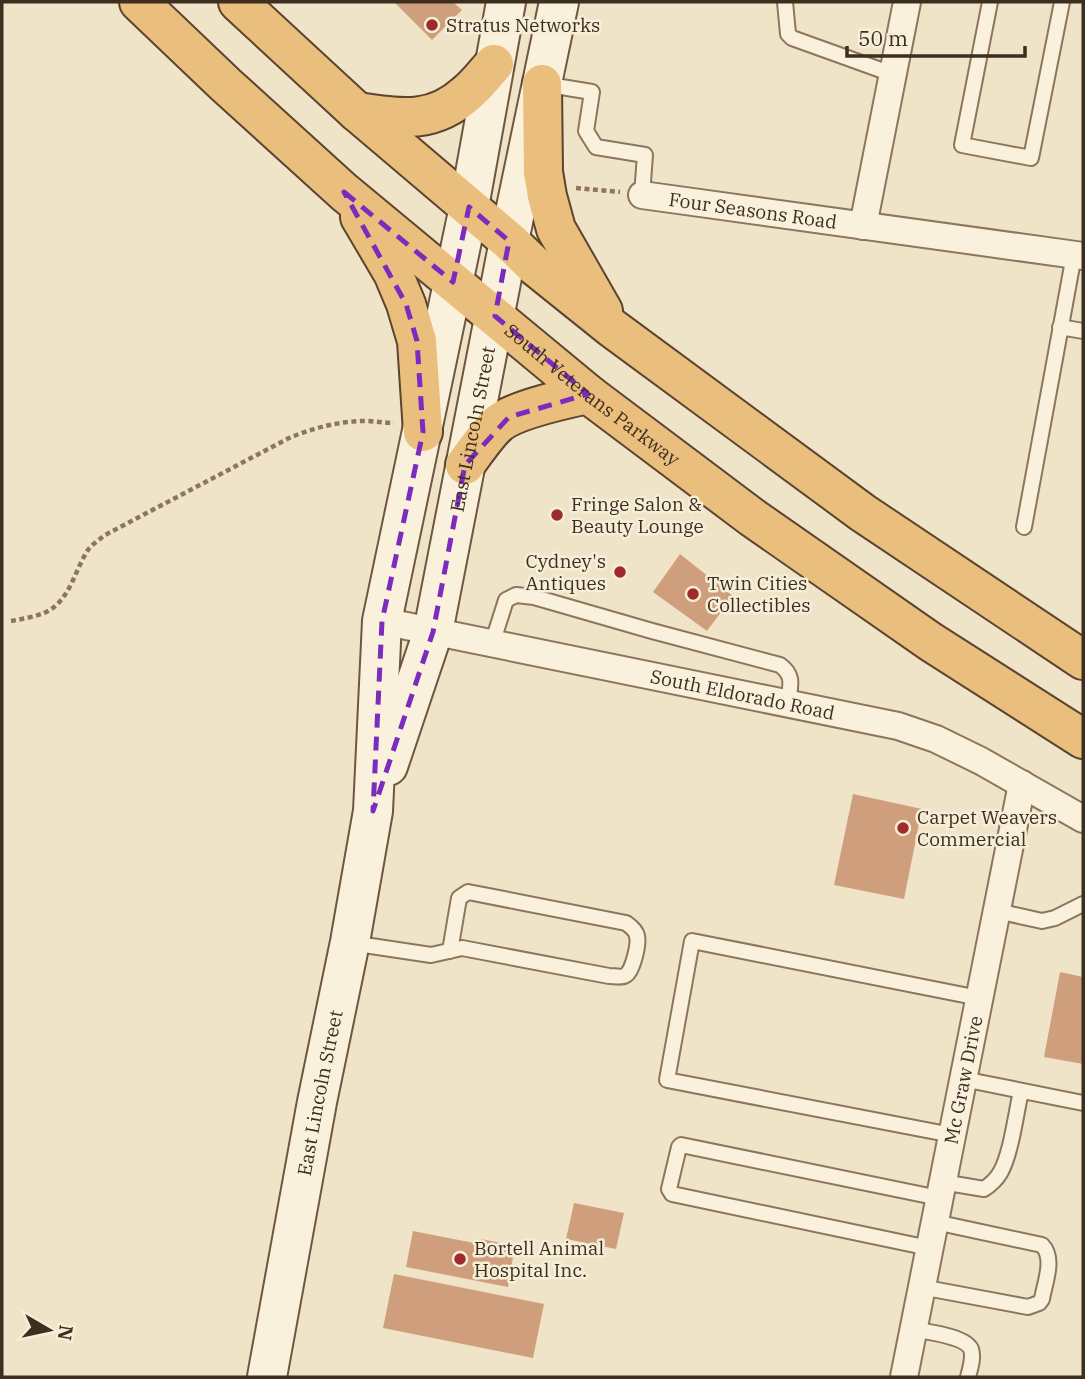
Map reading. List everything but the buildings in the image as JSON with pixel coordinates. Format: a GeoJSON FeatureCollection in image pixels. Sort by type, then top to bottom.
{"type":"FeatureCollection","features":[{"type":"Feature","properties":{"kind":"highway","name":"South Veterans Parkway"},"geometry":{"type":"LineString","coordinates":[[139,2],[344,192],[588,394],[752,518],[931,642],[1083,738]]}},
{"type":"Feature","properties":{"kind":"highway"},"geometry":{"type":"LineString","coordinates":[[238,2],[357,112],[536,267],[612,328],[863,513],[1083,660]]}},
{"type":"Feature","properties":{"kind":"highway"},"geometry":{"type":"LineString","coordinates":[[357,112],[407,117],[434,114],[467,93],[494,64]]}},
{"type":"Feature","properties":{"kind":"highway"},"geometry":{"type":"LineString","coordinates":[[542,84],[542,172],[556,229],[612,328]]}},
{"type":"Feature","properties":{"kind":"highway"},"geometry":{"type":"LineString","coordinates":[[344,192],[393,273],[407,304],[417,341],[412,428]]}},
{"type":"Feature","properties":{"kind":"highway"},"geometry":{"type":"LineString","coordinates":[[465,465],[498,424],[509,417],[546,404],[588,394]]}},
{"type":"Feature","properties":{"kind":"main road","name":"East Lincoln Street"},"geometry":{"type":"LineString","coordinates":[[267,1377],[373,811],[382,621],[412,428],[453,282],[506,2]]}},
{"type":"Feature","properties":{"kind":"main road","name":"East Lincoln Street"},"geometry":{"type":"LineString","coordinates":[[373,811],[433,632],[509,241],[559,2]]}},
{"type":"Feature","properties":{"kind":"street","name":"Four Seasons Road"},"geometry":{"type":"LineString","coordinates":[[863,226],[906,2]]}},
{"type":"Feature","properties":{"kind":"street","name":"Four Seasons Road"},"geometry":{"type":"LineString","coordinates":[[642,195],[1079,256]]}},
{"type":"Feature","properties":{"kind":"street","name":"South Eldorado Road"},"geometry":{"type":"LineString","coordinates":[[382,621],[898,726],[936,739],[981,761],[1083,819]]}},
{"type":"Feature","properties":{"kind":"street","name":"Mc Graw Drive"},"geometry":{"type":"LineString","coordinates":[[904,1377],[1022,784]]}},
{"type":"Feature","properties":{"kind":"lane"},"geometry":{"type":"LineString","coordinates":[[785,2],[788,34],[792,38],[892,74]]}},
{"type":"Feature","properties":{"kind":"lane"},"geometry":{"type":"LineString","coordinates":[[990,2],[962,145],[1031,158],[1062,2]]}},
{"type":"Feature","properties":{"kind":"lane"},"geometry":{"type":"LineString","coordinates":[[542,84],[592,92],[586,131],[596,147],[645,155],[642,195]]}},
{"type":"Feature","properties":{"kind":"lane"},"geometry":{"type":"LineString","coordinates":[[1024,527],[1060,327],[1079,256]]}},
{"type":"Feature","properties":{"kind":"lane"},"geometry":{"type":"LineString","coordinates":[[1060,327],[1083,331]]}},
{"type":"Feature","properties":{"kind":"lane"},"geometry":{"type":"LineString","coordinates":[[492,644],[506,600],[516,596],[534,597],[780,665],[788,670],[791,677],[789,703]]}},
{"type":"Feature","properties":{"kind":"lane"},"geometry":{"type":"LineString","coordinates":[[350,942],[431,955],[450,951],[462,948],[609,976],[622,976],[628,974],[634,963],[638,937],[634,929],[626,923],[468,892],[459,898],[450,951]]}},
{"type":"Feature","properties":{"kind":"lane"},"geometry":{"type":"LineString","coordinates":[[997,911],[1042,921],[1055,918],[1083,904]]}},
{"type":"Feature","properties":{"kind":"lane"},"geometry":{"type":"LineString","coordinates":[[952,1135],[667,1080],[692,941],[979,998]]}},
{"type":"Feature","properties":{"kind":"lane"},"geometry":{"type":"LineString","coordinates":[[963,1079],[1083,1103]]}},
{"type":"Feature","properties":{"kind":"lane"},"geometry":{"type":"LineString","coordinates":[[939,1201],[984,1189],[1000,1174],[1006,1160],[1021,1091]]}},
{"type":"Feature","properties":{"kind":"lane"},"geometry":{"type":"LineString","coordinates":[[921,1287],[1028,1307],[1042,1299],[1049,1259],[1042,1245],[939,1201],[681,1145],[679,1147],[669,1189],[672,1195],[929,1248]]}},
{"type":"Feature","properties":{"kind":"lane"},"geometry":{"type":"LineString","coordinates":[[913,1329],[959,1339],[968,1345],[972,1351],[968,1377]]}},
{"type":"Feature","properties":{"kind":"path"},"geometry":{"type":"LineString","coordinates":[[575,187],[642,195]]}},
{"type":"Feature","properties":{"kind":"path"},"geometry":{"type":"LineString","coordinates":[[11,621],[46,612],[60,601],[73,584],[90,547],[105,535],[289,438],[311,429],[345,422],[367,421],[412,428]]}},
{"type":"Feature","properties":{"kind":"highlighted area"},"geometry":{"type":"Polygon","coordinates":[[[344,192],[453,282],[469,207],[509,241],[495,316],[588,394],[509,417],[465,465],[433,632],[373,811],[382,621],[423,432],[417,341],[406,304],[344,192]]]}},
{"type":"Feature","properties":{"kind":"place","name":"Stratus Networks"},"geometry":{"type":"Point","coordinates":[432,25]}},
{"type":"Feature","properties":{"kind":"place","name":"Fringe Salon & Beauty Lounge"},"geometry":{"type":"Point","coordinates":[557,515]}},
{"type":"Feature","properties":{"kind":"place","name":"Cydney's Antiques"},"geometry":{"type":"Point","coordinates":[620,572]}},
{"type":"Feature","properties":{"kind":"place","name":"Twin Cities Collectibles"},"geometry":{"type":"Point","coordinates":[693,594]}},
{"type":"Feature","properties":{"kind":"place","name":"Carpet Weavers Commercial"},"geometry":{"type":"Point","coordinates":[903,828]}},
{"type":"Feature","properties":{"kind":"place","name":"Bortell Animal Hospital Inc."},"geometry":{"type":"Point","coordinates":[460,1259]}}]}
